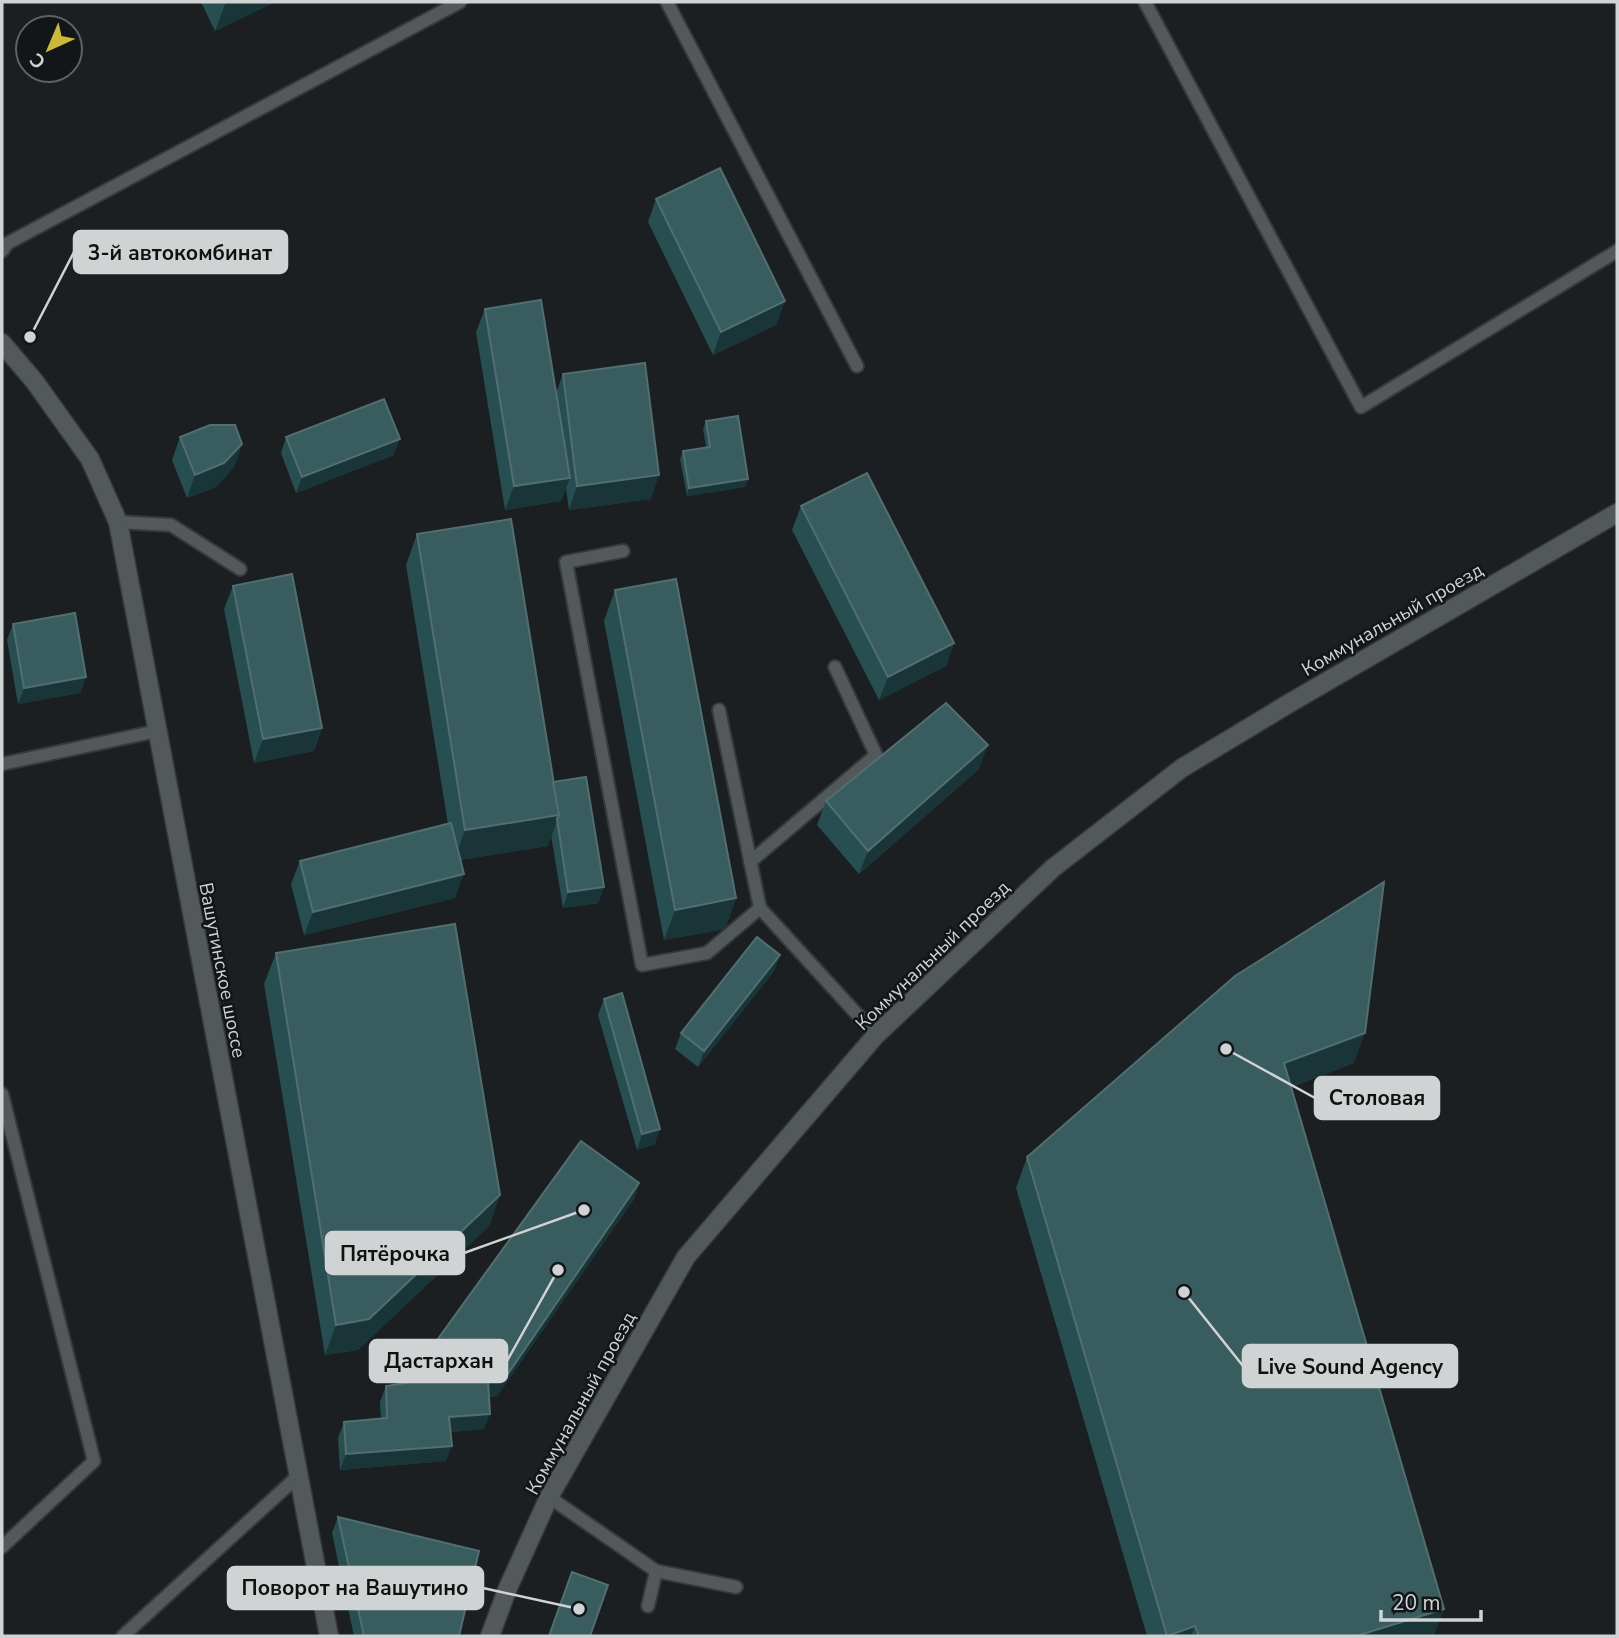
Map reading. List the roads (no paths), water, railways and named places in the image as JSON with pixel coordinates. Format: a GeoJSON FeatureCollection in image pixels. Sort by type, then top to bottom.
{"type":"FeatureCollection","features":[{"type":"Feature","properties":{"kind":"street","name":"Вашутинское шоссе"},"geometry":{"type":"LineString","coordinates":[[2,343],[35,382],[90,459],[118,522],[329,1636]]}},
{"type":"Feature","properties":{"kind":"street","name":"Коммунальный проезд"},"geometry":{"type":"LineString","coordinates":[[490,1636],[549,1497],[686,1257],[876,1035],[1053,867],[1182,768],[1617,513]]}},
{"type":"Feature","properties":{"kind":"lane"},"geometry":{"type":"LineString","coordinates":[[2,251],[8,243],[460,2]]}},
{"type":"Feature","properties":{"kind":"lane"},"geometry":{"type":"LineString","coordinates":[[667,2],[858,366]]}},
{"type":"Feature","properties":{"kind":"lane"},"geometry":{"type":"LineString","coordinates":[[1144,2],[1361,407],[1617,251]]}},
{"type":"Feature","properties":{"kind":"lane"},"geometry":{"type":"LineString","coordinates":[[118,522],[171,525],[240,569]]}},
{"type":"Feature","properties":{"kind":"lane"},"geometry":{"type":"LineString","coordinates":[[623,551],[566,562],[642,965],[707,953],[760,908]]}},
{"type":"Feature","properties":{"kind":"lane"},"geometry":{"type":"LineString","coordinates":[[750,862],[876,755],[835,667]]}},
{"type":"Feature","properties":{"kind":"lane"},"geometry":{"type":"LineString","coordinates":[[719,710],[760,908],[876,1035]]}},
{"type":"Feature","properties":{"kind":"lane"},"geometry":{"type":"LineString","coordinates":[[2,764],[157,731]]}},
{"type":"Feature","properties":{"kind":"lane"},"geometry":{"type":"LineString","coordinates":[[2,1094],[94,1461],[2,1547]]}},
{"type":"Feature","properties":{"kind":"lane"},"geometry":{"type":"LineString","coordinates":[[123,1636],[297,1477]]}},
{"type":"Feature","properties":{"kind":"lane"},"geometry":{"type":"LineString","coordinates":[[549,1497],[656,1571],[736,1587]]}},
{"type":"Feature","properties":{"kind":"lane"},"geometry":{"type":"LineString","coordinates":[[648,1606],[656,1571]]}},
{"type":"Feature","properties":{"kind":"place","name":"3-й автокомбинат"},"geometry":{"type":"Point","coordinates":[30,337]}},
{"type":"Feature","properties":{"kind":"place","name":"Столовая"},"geometry":{"type":"Point","coordinates":[1226,1049]}},
{"type":"Feature","properties":{"kind":"place","name":"Пятёрочка"},"geometry":{"type":"Point","coordinates":[584,1210]}},
{"type":"Feature","properties":{"kind":"place","name":"Дастархан"},"geometry":{"type":"Point","coordinates":[558,1270]}},
{"type":"Feature","properties":{"kind":"place","name":"Live Sound Agency"},"geometry":{"type":"Point","coordinates":[1184,1292]}},
{"type":"Feature","properties":{"kind":"place","name":"Поворот на Вашутино"},"geometry":{"type":"Point","coordinates":[579,1609]}}]}
